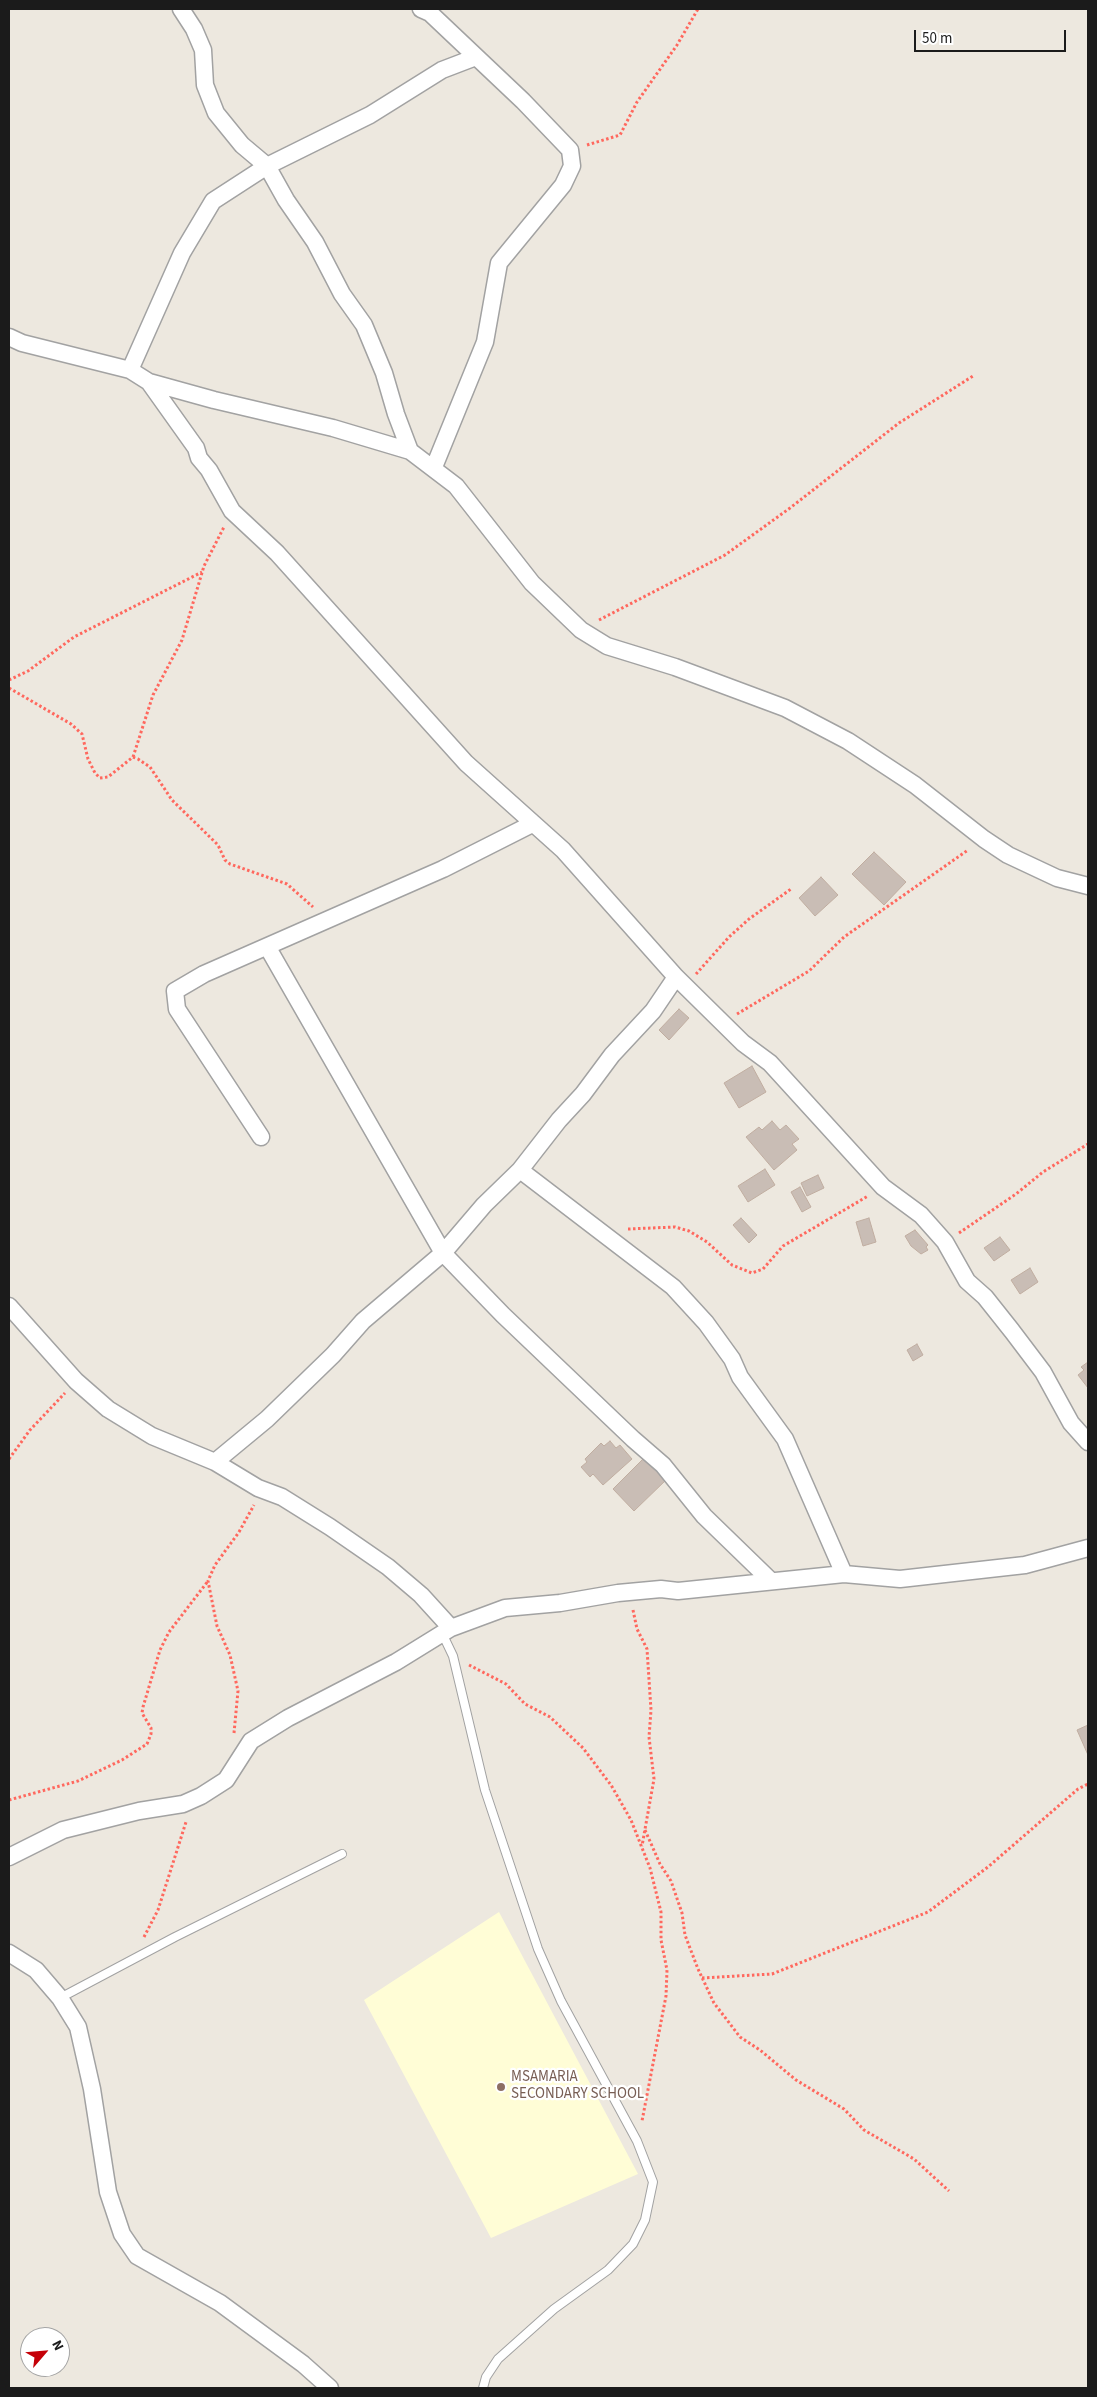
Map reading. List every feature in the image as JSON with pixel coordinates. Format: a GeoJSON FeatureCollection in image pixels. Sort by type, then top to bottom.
{"type":"FeatureCollection","features":[{"type":"Feature","properties":{"kind":"street"},"geometry":{"type":"LineString","coordinates":[[181,9],[194,29],[203,50],[206,85],[216,113],[242,145],[267,166],[286,200],[315,242],[342,294],[364,325],[384,374],[410,451]]}},
{"type":"Feature","properties":{"kind":"street"},"geometry":{"type":"LineString","coordinates":[[421,9],[430,13],[523,101],[570,150],[572,166],[563,185],[499,263],[485,342],[434,467]]}},
{"type":"Feature","properties":{"kind":"street"},"geometry":{"type":"LineString","coordinates":[[130,370],[182,253],[213,201],[267,166],[370,116],[442,70],[476,57]]}},
{"type":"Feature","properties":{"kind":"street"},"geometry":{"type":"LineString","coordinates":[[9,337],[22,344],[130,370],[149,382],[214,400],[333,428],[410,451],[434,467],[456,486],[532,583],[581,630],[606,646],[674,667],[785,708],[848,741],[915,785],[984,839],[1008,855],[1057,878],[1088,886]]}},
{"type":"Feature","properties":{"kind":"street"},"geometry":{"type":"LineString","coordinates":[[149,382],[196,448],[199,458],[209,470],[232,511],[277,553],[466,763],[563,850],[681,981],[743,1043],[770,1063],[883,1187],[921,1215],[945,1242],[968,1281],[985,1297],[1043,1372],[1071,1422],[1088,1442]]}},
{"type":"Feature","properties":{"kind":"street"},"geometry":{"type":"LineString","coordinates":[[261,1136],[177,1009],[174,996],[175,991],[182,985],[443,869],[532,824]]}},
{"type":"Feature","properties":{"kind":"street"},"geometry":{"type":"LineString","coordinates":[[268,948],[443,1253],[503,1315],[626,1433],[663,1465],[704,1516],[770,1580]]}},
{"type":"Feature","properties":{"kind":"street"},"geometry":{"type":"LineString","coordinates":[[215,1462],[268,1419],[333,1355],[363,1321],[443,1253],[484,1205],[520,1170],[612,1055],[681,981]]}},
{"type":"Feature","properties":{"kind":"street"},"geometry":{"type":"LineString","coordinates":[[520,1170],[598,1227],[673,1287],[706,1323],[732,1359],[740,1377],[785,1439],[844,1574]]}},
{"type":"Feature","properties":{"kind":"street"},"geometry":{"type":"LineString","coordinates":[[9,1306],[76,1380],[108,1409],[152,1436],[215,1462],[258,1488],[282,1497],[388,1568],[421,1595],[447,1630]]}},
{"type":"Feature","properties":{"kind":"street"},"geometry":{"type":"LineString","coordinates":[[9,1857],[63,1830],[139,1811],[183,1804],[201,1796],[226,1780],[233,1766],[251,1742],[265,1732],[288,1718],[396,1662],[447,1630],[505,1608],[629,1592],[678,1591],[770,1580],[844,1574],[900,1579],[1025,1565],[1088,1548]]}},
{"type":"Feature","properties":{"kind":"street"},"geometry":{"type":"LineString","coordinates":[[9,1953],[36,1970],[60,1998],[78,2028],[92,2089],[108,2192],[122,2234],[137,2256],[220,2303],[303,2364],[330,2388]]}},
{"type":"Feature","properties":{"kind":"lane"},"geometry":{"type":"LineString","coordinates":[[447,1630],[485,1790],[538,1949],[561,2001],[637,2141],[653,2182],[645,2220],[633,2244],[608,2270],[554,2309],[498,2359],[486,2377],[483,2388]]}},
{"type":"Feature","properties":{"kind":"lane"},"geometry":{"type":"LineString","coordinates":[[60,1998],[342,1854]]}},
{"type":"Feature","properties":{"kind":"path"},"geometry":{"type":"LineString","coordinates":[[570,150],[620,135],[637,102],[677,46],[698,9]]}},
{"type":"Feature","properties":{"kind":"path"},"geometry":{"type":"LineString","coordinates":[[581,630],[726,554],[790,508],[899,423],[973,376]]}},
{"type":"Feature","properties":{"kind":"path"},"geometry":{"type":"LineString","coordinates":[[9,688],[71,724],[82,734],[88,759],[95,773],[100,778],[108,777],[132,757],[153,695],[182,640],[202,571],[232,511]]}},
{"type":"Feature","properties":{"kind":"path"},"geometry":{"type":"LineString","coordinates":[[9,680],[28,671],[74,637],[202,571]]}},
{"type":"Feature","properties":{"kind":"path"},"geometry":{"type":"LineString","coordinates":[[132,757],[150,767],[172,800],[218,845],[225,860],[230,864],[287,884],[327,920]]}},
{"type":"Feature","properties":{"kind":"path"},"geometry":{"type":"LineString","coordinates":[[721,1022],[759,1002],[809,970],[844,937],[984,839]]}},
{"type":"Feature","properties":{"kind":"path"},"geometry":{"type":"LineString","coordinates":[[681,981],[749,919],[791,889]]}},
{"type":"Feature","properties":{"kind":"path"},"geometry":{"type":"LineString","coordinates":[[945,1242],[1016,1194],[1043,1172],[1088,1144]]}},
{"type":"Feature","properties":{"kind":"path"},"geometry":{"type":"LineString","coordinates":[[598,1227],[642,1230],[675,1228],[689,1231],[707,1242],[732,1265],[752,1273],[762,1269],[783,1246],[883,1187]]}},
{"type":"Feature","properties":{"kind":"path"},"geometry":{"type":"LineString","coordinates":[[9,1458],[30,1430],[76,1380]]}},
{"type":"Feature","properties":{"kind":"path"},"geometry":{"type":"LineString","coordinates":[[9,1800],[78,1781],[122,1760],[147,1744],[151,1734],[142,1713],[160,1650],[169,1632],[208,1581],[215,1565],[239,1532],[258,1498],[258,1488]]}},
{"type":"Feature","properties":{"kind":"path"},"geometry":{"type":"LineString","coordinates":[[208,1581],[217,1626],[230,1655],[238,1691],[233,1766]]}},
{"type":"Feature","properties":{"kind":"path"},"geometry":{"type":"LineString","coordinates":[[629,1592],[637,1629],[647,1649],[651,1710],[649,1737],[654,1779],[642,1847]]}},
{"type":"Feature","properties":{"kind":"path"},"geometry":{"type":"LineString","coordinates":[[453,1656],[483,1674],[506,1684],[525,1704],[550,1717],[583,1748],[615,1792],[631,1820],[650,1868],[661,1912],[661,1940],[667,1970],[666,1996],[637,2141]]}},
{"type":"Feature","properties":{"kind":"path"},"geometry":{"type":"LineString","coordinates":[[702,1978],[772,1974],[928,1912],[988,1867],[1078,1789],[1088,1784]]}},
{"type":"Feature","properties":{"kind":"path"},"geometry":{"type":"LineString","coordinates":[[134,1959],[149,1924],[158,1910],[183,1826],[201,1796]]}},
{"type":"Feature","properties":{"kind":"path"},"geometry":{"type":"LineString","coordinates":[[645,1830],[660,1864],[671,1881],[682,1913],[685,1935],[702,1978],[714,2003],[740,2037],[760,2050],[796,2080],[844,2109],[864,2130],[914,2160],[949,2191]]}},
{"type":"Feature","properties":{"kind":"shaded area","name":"MSAMARIA SECONDARY SCHOOL"},"geometry":{"type":"Polygon","coordinates":[[[499,1912],[638,2174],[491,2238],[364,2000],[499,1912]]]}},
{"type":"Feature","properties":{"kind":"building"},"geometry":{"type":"Polygon","coordinates":[[[874,852],[906,882],[884,905],[852,874],[874,852]]]}},
{"type":"Feature","properties":{"kind":"building"},"geometry":{"type":"Polygon","coordinates":[[[821,877],[838,895],[815,916],[799,898],[821,877]]]}},
{"type":"Feature","properties":{"kind":"building"},"geometry":{"type":"Polygon","coordinates":[[[679,1009],[689,1018],[669,1040],[659,1030],[679,1009]]]}},
{"type":"Feature","properties":{"kind":"building"},"geometry":{"type":"Polygon","coordinates":[[[752,1066],[766,1092],[739,1108],[724,1083],[752,1066]]]}},
{"type":"Feature","properties":{"kind":"building"},"geometry":{"type":"Polygon","coordinates":[[[772,1121],[780,1130],[786,1125],[799,1139],[792,1144],[797,1150],[774,1170],[746,1137],[759,1127],[762,1130],[772,1121]]]}},
{"type":"Feature","properties":{"kind":"building"},"geometry":{"type":"Polygon","coordinates":[[[765,1169],[775,1185],[748,1202],[738,1186],[765,1169]]]}},
{"type":"Feature","properties":{"kind":"building"},"geometry":{"type":"Polygon","coordinates":[[[818,1175],[824,1188],[807,1196],[801,1183],[818,1175]]]}},
{"type":"Feature","properties":{"kind":"building"},"geometry":{"type":"Polygon","coordinates":[[[800,1187],[811,1207],[802,1212],[791,1192],[800,1187]]]}},
{"type":"Feature","properties":{"kind":"building"},"geometry":{"type":"Polygon","coordinates":[[[741,1218],[757,1235],[749,1243],[733,1225],[741,1218]]]}},
{"type":"Feature","properties":{"kind":"building"},"geometry":{"type":"Polygon","coordinates":[[[869,1218],[876,1242],[863,1246],[856,1222],[869,1218]]]}},
{"type":"Feature","properties":{"kind":"building"},"geometry":{"type":"Polygon","coordinates":[[[915,1230],[928,1245],[926,1247],[928,1250],[921,1254],[911,1246],[905,1236],[915,1230]]]}},
{"type":"Feature","properties":{"kind":"building"},"geometry":{"type":"Polygon","coordinates":[[[1000,1237],[1010,1250],[994,1261],[984,1248],[1000,1237]]]}},
{"type":"Feature","properties":{"kind":"building"},"geometry":{"type":"Polygon","coordinates":[[[1030,1268],[1038,1282],[1020,1294],[1011,1280],[1030,1268]]]}},
{"type":"Feature","properties":{"kind":"building"},"geometry":{"type":"Polygon","coordinates":[[[917,1344],[923,1355],[913,1361],[907,1350],[917,1344]]]}},
{"type":"Feature","properties":{"kind":"building"},"geometry":{"type":"Polygon","coordinates":[[[1088,1362],[1088,1388],[1078,1375],[1084,1370],[1081,1367],[1088,1362]]]}},
{"type":"Feature","properties":{"kind":"building"},"geometry":{"type":"Polygon","coordinates":[[[610,1441],[616,1448],[620,1445],[632,1459],[603,1485],[593,1474],[590,1477],[581,1467],[587,1462],[585,1459],[601,1443],[604,1446],[610,1441]]]}},
{"type":"Feature","properties":{"kind":"building"},"geometry":{"type":"Polygon","coordinates":[[[645,1457],[667,1479],[634,1511],[613,1489],[645,1457]]]}},
{"type":"Feature","properties":{"kind":"building"},"geometry":{"type":"Polygon","coordinates":[[[1088,1725],[1088,1755],[1077,1730],[1088,1725]]]}},
{"type":"Feature","properties":{"kind":"place","name":"MSAMARIA SECONDARY SCHOOL"},"geometry":{"type":"Point","coordinates":[501,2087]}}]}
